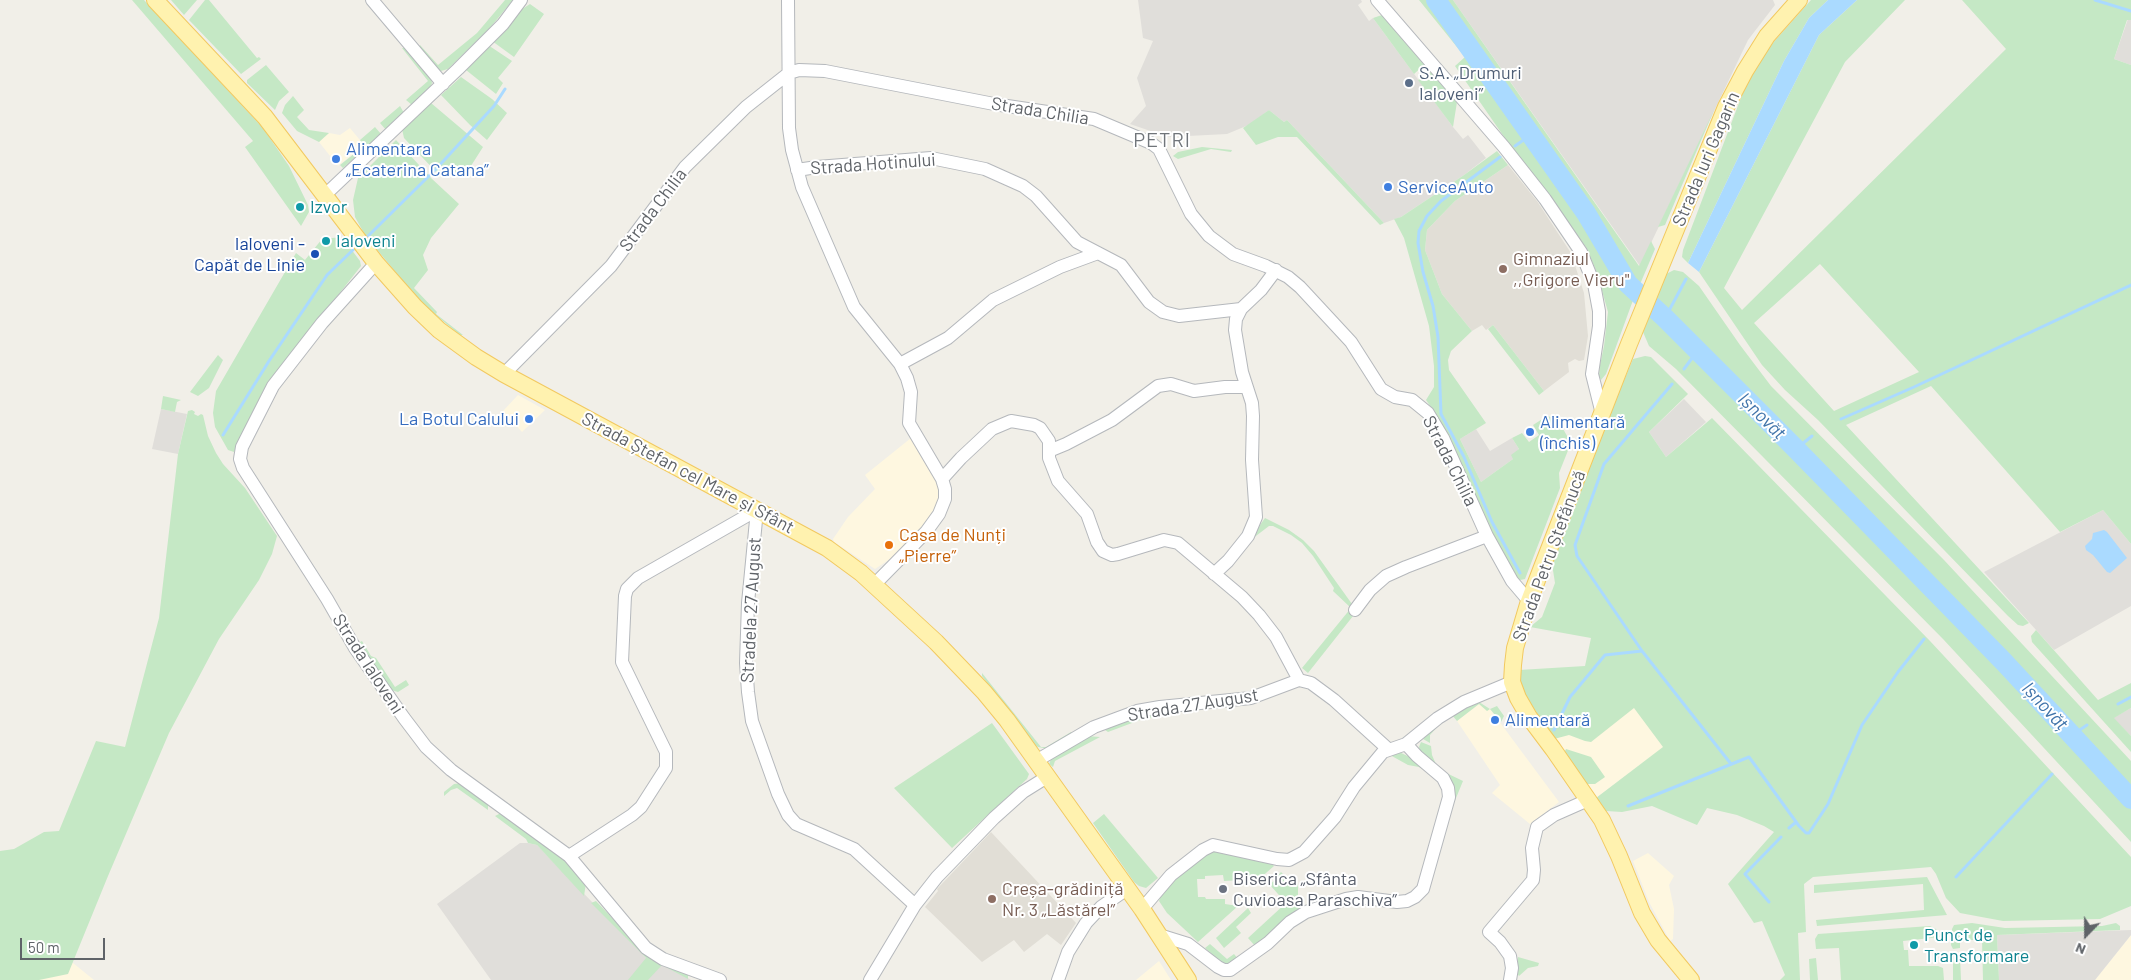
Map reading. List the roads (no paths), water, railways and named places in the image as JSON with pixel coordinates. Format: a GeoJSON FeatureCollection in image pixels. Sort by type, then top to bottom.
{"type":"FeatureCollection","features":[{"type":"Feature","properties":{"kind":"main road","name":"Strada Ștefan cel Mare și Sfânt"},"geometry":{"type":"LineString","coordinates":[[155,0],[265,117],[373,258],[439,330],[476,357],[504,374],[827,548],[848,562],[950,656],[984,692],[1036,761],[1142,909],[1188,980]]}},
{"type":"Feature","properties":{"kind":"main road","name":"Strada Iuri Gagarin"},"geometry":{"type":"LineString","coordinates":[[1634,330],[1726,107],[1745,71],[1767,36],[1799,0]]}},
{"type":"Feature","properties":{"kind":"main road","name":"Strada Petru Ștefănucă"},"geometry":{"type":"LineString","coordinates":[[1512,682],[1516,648],[1528,602],[1634,330]]}},
{"type":"Feature","properties":{"kind":"main road"},"geometry":{"type":"LineString","coordinates":[[1512,682],[1518,698],[1529,717],[1602,820],[1620,856],[1642,914],[1658,940],[1691,980]]}},
{"type":"Feature","properties":{"kind":"street"},"geometry":{"type":"LineString","coordinates":[[372,0],[443,84]]}},
{"type":"Feature","properties":{"kind":"street"},"geometry":{"type":"LineString","coordinates":[[325,194],[443,84],[503,24],[520,0]]}},
{"type":"Feature","properties":{"kind":"street"},"geometry":{"type":"LineString","coordinates":[[788,0],[789,128],[792,150],[802,187],[846,292],[860,316],[900,364],[911,392],[909,416],[911,429],[942,479],[945,489],[945,499],[939,514],[926,532],[874,585]]}},
{"type":"Feature","properties":{"kind":"street"},"geometry":{"type":"LineString","coordinates":[[1377,0],[1504,147],[1545,199],[1580,252],[1594,284],[1599,311],[1599,326],[1592,374],[1602,414]]}},
{"type":"Feature","properties":{"kind":"street","name":"Strada Chilia"},"geometry":{"type":"LineString","coordinates":[[504,374],[610,266],[685,167],[746,107],[789,73],[799,70],[834,72],[994,104],[1094,119],[1150,143],[1158,149],[1191,214],[1210,236],[1233,254],[1276,270],[1300,286],[1351,342],[1381,389],[1395,397],[1412,400],[1428,413],[1443,438],[1487,536],[1512,581],[1528,602]]}},
{"type":"Feature","properties":{"kind":"street","name":"Strada Hotinului"},"geometry":{"type":"LineString","coordinates":[[797,170],[931,158],[985,170],[1023,186],[1036,196],[1077,242],[1121,265],[1149,302],[1163,312],[1179,316],[1241,309]]}},
{"type":"Feature","properties":{"kind":"street"},"geometry":{"type":"LineString","coordinates":[[900,364],[948,338],[993,300],[1060,267],[1098,253]]}},
{"type":"Feature","properties":{"kind":"street","name":"Strada Ialoveni"},"geometry":{"type":"LineString","coordinates":[[373,258],[273,386],[242,448],[240,459],[257,492],[327,600],[355,648],[415,734],[450,770],[569,856],[646,948],[664,960],[720,980]]}},
{"type":"Feature","properties":{"kind":"street"},"geometry":{"type":"LineString","coordinates":[[1214,574],[1228,561],[1248,536],[1256,517],[1252,460],[1252,402],[1246,387],[1235,330],[1236,319],[1241,309],[1261,290],[1276,270]]}},
{"type":"Feature","properties":{"kind":"street"},"geometry":{"type":"LineString","coordinates":[[1049,451],[1112,420],[1158,386],[1170,384],[1194,391],[1225,387],[1246,387]]}},
{"type":"Feature","properties":{"kind":"street"},"geometry":{"type":"LineString","coordinates":[[942,479],[992,429],[1012,421],[1023,422],[1040,428],[1049,441],[1049,458],[1058,482],[1087,514],[1097,542],[1103,551],[1112,555],[1118,554],[1159,540],[1169,540],[1178,543],[1242,597],[1270,628],[1299,680],[1310,683],[1334,700],[1388,749]]}},
{"type":"Feature","properties":{"kind":"street"},"geometry":{"type":"LineString","coordinates":[[569,856],[632,815],[641,807],[666,768],[666,752],[622,662],[625,596],[627,589],[638,578],[757,510]]}},
{"type":"Feature","properties":{"kind":"street","name":"Stradela 27 August"},"geometry":{"type":"LineString","coordinates":[[757,510],[748,603],[746,663],[748,692],[752,721],[778,794],[788,815],[796,824],[854,849],[915,905]]}},
{"type":"Feature","properties":{"kind":"street"},"geometry":{"type":"LineString","coordinates":[[1355,610],[1370,590],[1386,576],[1406,566],[1487,536]]}},
{"type":"Feature","properties":{"kind":"street","name":"Strada 27 August"},"geometry":{"type":"LineString","coordinates":[[1036,761],[1094,728],[1137,711],[1251,698],[1299,680]]}},
{"type":"Feature","properties":{"kind":"street"},"geometry":{"type":"LineString","coordinates":[[1142,909],[1171,875],[1213,844],[1277,860],[1289,860],[1304,852],[1335,817],[1354,787],[1388,749],[1406,744],[1451,709],[1512,682]]}},
{"type":"Feature","properties":{"kind":"street"},"geometry":{"type":"LineString","coordinates":[[1159,935],[1188,944],[1218,967],[1230,970],[1268,943],[1290,922],[1306,912],[1352,898],[1396,902],[1407,901],[1423,889],[1447,810],[1448,788],[1443,778],[1406,744]]}},
{"type":"Feature","properties":{"kind":"street"},"geometry":{"type":"LineString","coordinates":[[870,980],[915,905],[937,877],[994,818],[1023,792],[1047,777]]}},
{"type":"Feature","properties":{"kind":"street"},"geometry":{"type":"LineString","coordinates":[[1510,980],[1512,968],[1510,956],[1500,942],[1488,932],[1533,880],[1532,848],[1537,827],[1554,815],[1588,800]]}},
{"type":"Feature","properties":{"kind":"street"},"geometry":{"type":"LineString","coordinates":[[1058,980],[1071,946],[1086,923],[1101,907],[1127,888]]}},
{"type":"Feature","properties":{"kind":"water"},"geometry":{"type":"Polygon","coordinates":[[[1828,0],[1857,0],[1819,35],[1699,272],[1688,263],[1784,61],[1809,18],[1828,0]]]}},
{"type":"Feature","properties":{"kind":"water"},"geometry":{"type":"Polygon","coordinates":[[[2104,530],[2127,558],[2110,573],[2086,550],[2085,546],[2092,539],[2093,533],[2104,530]]]}},
{"type":"Feature","properties":{"kind":"waterway","name":"Ișnovăț"},"geometry":{"type":"LineString","coordinates":[[1436,0],[1586,213],[1628,284],[1665,318],[1796,449],[2004,662],[2131,799]]}},
{"type":"Feature","properties":{"kind":"waterway"},"geometry":{"type":"LineString","coordinates":[[2095,0],[2131,11]]}},
{"type":"Feature","properties":{"kind":"waterway"},"geometry":{"type":"LineString","coordinates":[[365,239],[436,169],[494,106],[505,89]]}},
{"type":"Feature","properties":{"kind":"waterway"},"geometry":{"type":"LineString","coordinates":[[1515,146],[1532,134]]}},
{"type":"Feature","properties":{"kind":"waterway"},"geometry":{"type":"LineString","coordinates":[[1500,157],[1441,201],[1427,216],[1419,231],[1418,243],[1423,272],[1433,306],[1438,337],[1441,414],[1464,457],[1492,522],[1520,573]]}},
{"type":"Feature","properties":{"kind":"waterway"},"geometry":{"type":"LineString","coordinates":[[223,435],[269,361],[327,275],[356,247]]}},
{"type":"Feature","properties":{"kind":"waterway"},"geometry":{"type":"LineString","coordinates":[[1665,318],[1686,279]]}},
{"type":"Feature","properties":{"kind":"waterway"},"geometry":{"type":"LineString","coordinates":[[1841,419],[1914,387],[2131,285]]}},
{"type":"Feature","properties":{"kind":"waterway"},"geometry":{"type":"LineString","coordinates":[[1684,369],[1698,350]]}},
{"type":"Feature","properties":{"kind":"waterway"},"geometry":{"type":"LineString","coordinates":[[1642,651],[1577,556],[1575,545],[1604,464],[1672,384]]}},
{"type":"Feature","properties":{"kind":"waterway"},"geometry":{"type":"LineString","coordinates":[[1796,449],[1812,436]]}},
{"type":"Feature","properties":{"kind":"waterway"},"geometry":{"type":"LineString","coordinates":[[1628,806],[1749,757],[1799,826],[1806,833],[1809,833],[1828,804],[1862,725],[1898,672],[1924,639]]}},
{"type":"Feature","properties":{"kind":"waterway"},"geometry":{"type":"LineString","coordinates":[[1554,730],[1570,697],[1605,655],[1642,651],[1731,764]]}},
{"type":"Feature","properties":{"kind":"waterway"},"geometry":{"type":"LineString","coordinates":[[2118,704],[2131,697]]}},
{"type":"Feature","properties":{"kind":"waterway"},"geometry":{"type":"LineString","coordinates":[[2071,736],[2087,725]]}},
{"type":"Feature","properties":{"kind":"waterway"},"geometry":{"type":"LineString","coordinates":[[1956,877],[2052,774]]}},
{"type":"Feature","properties":{"kind":"waterway"},"geometry":{"type":"LineString","coordinates":[[1789,828],[1796,822]]}},
{"type":"Feature","properties":{"kind":"waterway"},"geometry":{"type":"LineString","coordinates":[[1769,902],[1745,874],[1781,837]]}},
{"type":"Feature","properties":{"kind":"place","name":"S.A. „Drumuri Ialoveni”"},"geometry":{"type":"Point","coordinates":[1409,83]}},
{"type":"Feature","properties":{"kind":"place","name":"Alimentara „Ecaterina Catana”"},"geometry":{"type":"Point","coordinates":[336,159]}},
{"type":"Feature","properties":{"kind":"place","name":"ServiceAuto"},"geometry":{"type":"Point","coordinates":[1388,187]}},
{"type":"Feature","properties":{"kind":"place","name":"Izvor"},"geometry":{"type":"Point","coordinates":[300,207]}},
{"type":"Feature","properties":{"kind":"place","name":"Ialoveni"},"geometry":{"type":"Point","coordinates":[326,241]}},
{"type":"Feature","properties":{"kind":"place","name":"Ialoveni - Capăt de Linie"},"geometry":{"type":"Point","coordinates":[315,254]}},
{"type":"Feature","properties":{"kind":"place","name":"Gimnaziul ,,Grigore Vieru\""},"geometry":{"type":"Point","coordinates":[1503,269]}},
{"type":"Feature","properties":{"kind":"place","name":"La Botul Calului"},"geometry":{"type":"Point","coordinates":[529,419]}},
{"type":"Feature","properties":{"kind":"place","name":"Alimentară (închis)"},"geometry":{"type":"Point","coordinates":[1530,432]}},
{"type":"Feature","properties":{"kind":"place","name":"Casa de Nunți „Pierre”"},"geometry":{"type":"Point","coordinates":[889,545]}},
{"type":"Feature","properties":{"kind":"place","name":"Alimentară"},"geometry":{"type":"Point","coordinates":[1495,720]}},
{"type":"Feature","properties":{"kind":"place","name":"Biserica „Sfânta Cuvioasa Paraschiva”"},"geometry":{"type":"Point","coordinates":[1223,889]}},
{"type":"Feature","properties":{"kind":"place","name":"Creșa-grădiniță Nr. 3 „Lăstărel”"},"geometry":{"type":"Point","coordinates":[992,899]}},
{"type":"Feature","properties":{"kind":"place","name":"Punct de Transformare"},"geometry":{"type":"Point","coordinates":[1914,945]}},
{"type":"Feature","properties":{"kind":"district","name":"PETRI"},"geometry":{"type":"Point","coordinates":[1162,140]}}]}
